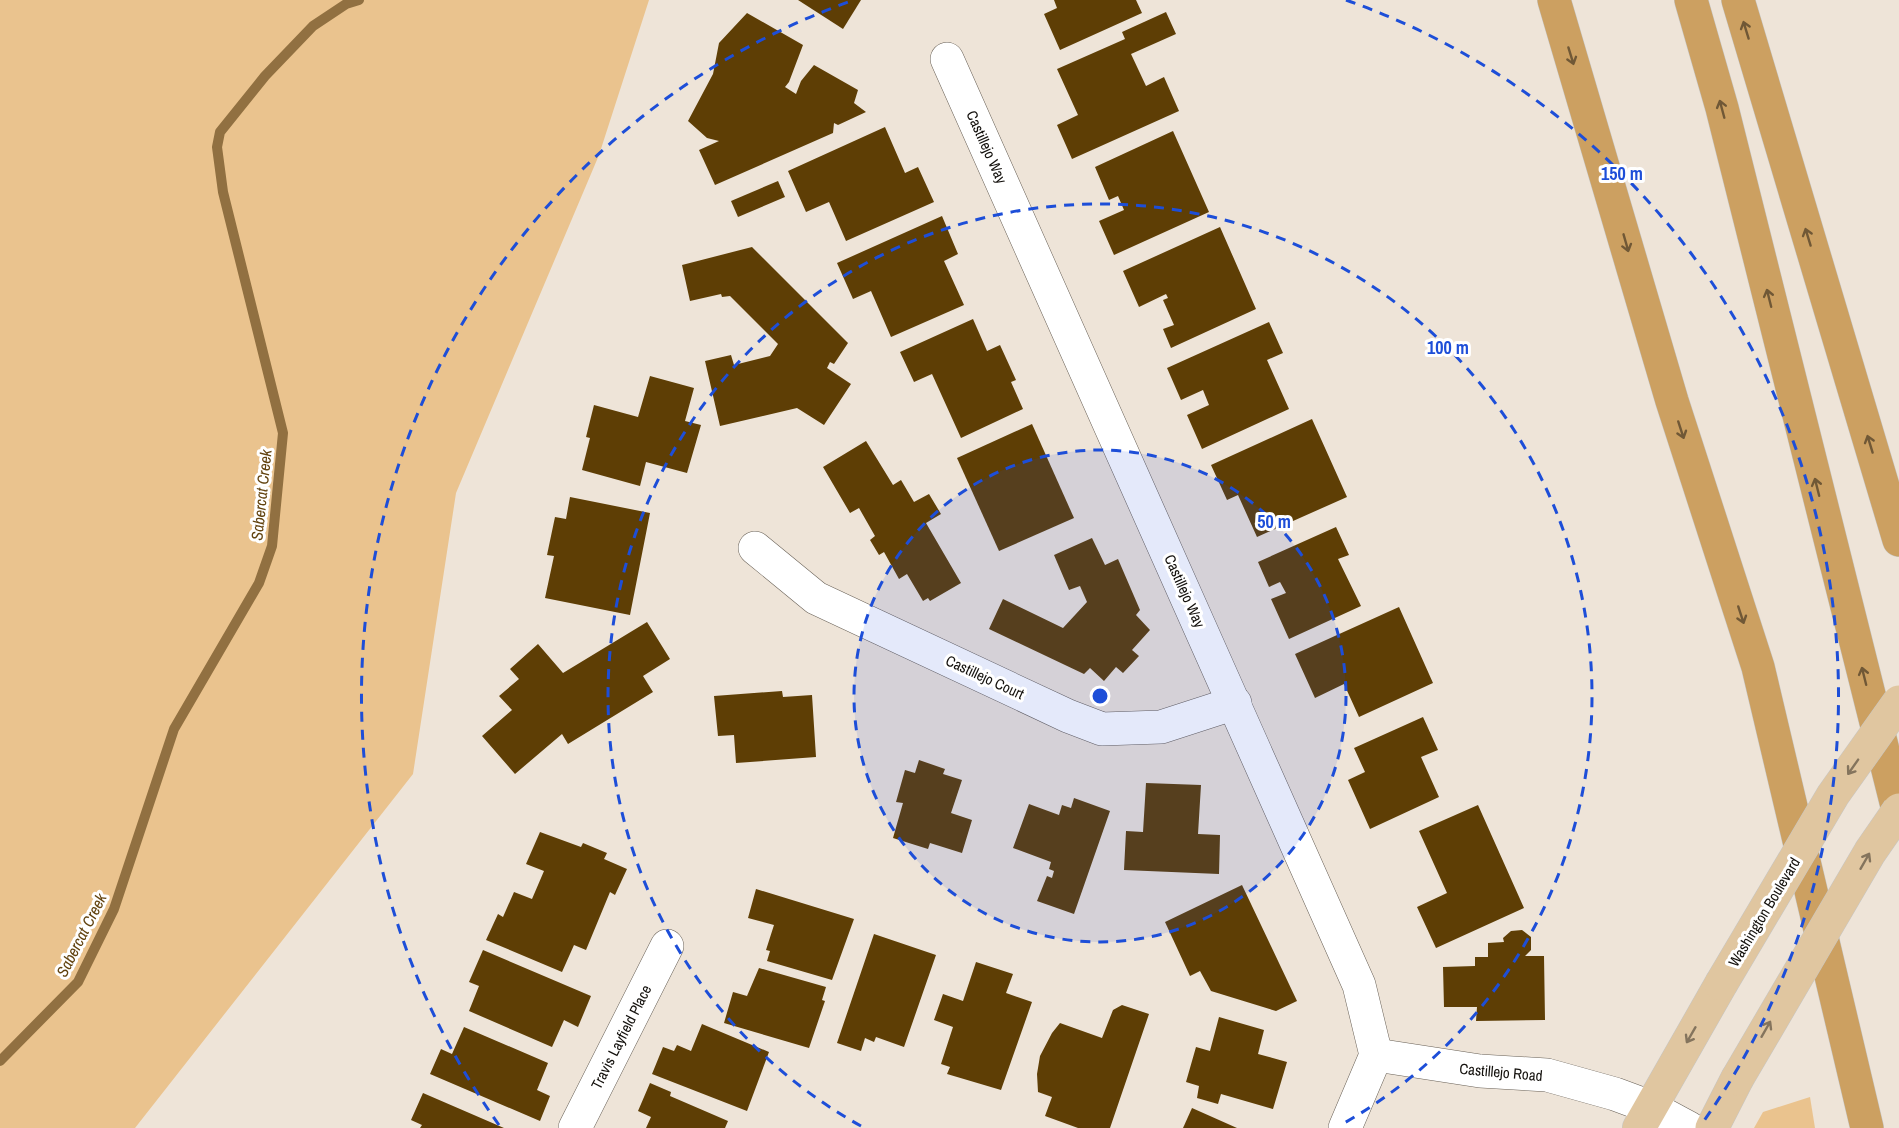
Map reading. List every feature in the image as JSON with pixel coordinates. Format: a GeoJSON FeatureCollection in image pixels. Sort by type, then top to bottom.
{"type":"FeatureCollection","features":[{"type":"Feature","properties":{"kind":"highway"},"geometry":{"type":"LineString","coordinates":[[1554,0],[1672,401],[1758,667],[1867,1128]]}},
{"type":"Feature","properties":{"kind":"highway"},"geometry":{"type":"LineString","coordinates":[[1691,0],[1725,119],[1899,812]]}},
{"type":"Feature","properties":{"kind":"highway"},"geometry":{"type":"LineString","coordinates":[[1738,0],[1899,540]]}},
{"type":"Feature","properties":{"kind":"main road","name":"Washington Boulevard"},"geometry":{"type":"LineString","coordinates":[[1645,1118],[1833,795],[1899,702]]}},
{"type":"Feature","properties":{"kind":"main road"},"geometry":{"type":"LineString","coordinates":[[1712,1128],[1737,1079],[1870,852],[1899,812]]}},
{"type":"Feature","properties":{"kind":"street","name":"Castillejo Way"},"geometry":{"type":"LineString","coordinates":[[947,59],[1359,985],[1376,1055]]}},
{"type":"Feature","properties":{"kind":"street","name":"Castillejo Court"},"geometry":{"type":"LineString","coordinates":[[755,548],[816,598],[1102,729],[1161,727],[1235,703]]}},
{"type":"Feature","properties":{"kind":"street","name":"Travis Layfield Place"},"geometry":{"type":"LineString","coordinates":[[575,1128],[667,946]]}},
{"type":"Feature","properties":{"kind":"street","name":"Castillejo Road"},"geometry":{"type":"LineString","coordinates":[[1376,1055],[1480,1071],[1548,1075],[1615,1094],[1645,1118],[1689,1128]]}},
{"type":"Feature","properties":{"kind":"street"},"geometry":{"type":"LineString","coordinates":[[1345,1128],[1376,1055]]}},
{"type":"Feature","properties":{"kind":"shaded area"},"geometry":{"type":"Polygon","coordinates":[[[0,0],[649,0],[599,155],[456,493],[413,774],[135,1128],[0,1128],[0,0]]]}},
{"type":"Feature","properties":{"kind":"shaded area"},"geometry":{"type":"Polygon","coordinates":[[[1810,1097],[1815,1128],[1754,1128],[1763,1112],[1810,1097]]]}},
{"type":"Feature","properties":{"kind":"building"},"geometry":{"type":"Polygon","coordinates":[[[798,0],[861,0],[843,29],[798,0]]]}},
{"type":"Feature","properties":{"kind":"building"},"geometry":{"type":"Polygon","coordinates":[[[1054,0],[1136,0],[1142,13],[1060,50],[1044,14],[1057,8],[1054,0]]]}},
{"type":"Feature","properties":{"kind":"building"},"geometry":{"type":"Polygon","coordinates":[[[1166,12],[1176,34],[1131,54],[1146,86],[1164,77],[1179,111],[1072,159],[1057,125],[1078,115],[1057,69],[1125,39],[1122,32],[1166,12]]]}},
{"type":"Feature","properties":{"kind":"building"},"geometry":{"type":"Polygon","coordinates":[[[747,13],[803,45],[785,87],[796,94],[801,81],[814,65],[858,90],[854,103],[866,112],[838,125],[834,123],[833,133],[715,185],[699,150],[719,141],[707,138],[688,121],[713,74],[719,43],[747,13]]]}},
{"type":"Feature","properties":{"kind":"building"},"geometry":{"type":"Polygon","coordinates":[[[885,127],[905,173],[918,167],[934,202],[846,241],[829,202],[806,212],[788,171],[885,127]]]}},
{"type":"Feature","properties":{"kind":"building"},"geometry":{"type":"Polygon","coordinates":[[[1173,131],[1209,212],[1114,255],[1099,221],[1124,210],[1118,196],[1109,200],[1095,167],[1173,131]]]}},
{"type":"Feature","properties":{"kind":"building"},"geometry":{"type":"Polygon","coordinates":[[[778,181],[785,197],[738,217],[731,201],[778,181]]]}},
{"type":"Feature","properties":{"kind":"building"},"geometry":{"type":"Polygon","coordinates":[[[942,216],[958,254],[944,261],[964,305],[891,337],[871,291],[853,299],[837,263],[942,216]]]}},
{"type":"Feature","properties":{"kind":"building"},"geometry":{"type":"Polygon","coordinates":[[[1220,227],[1256,309],[1171,348],[1163,329],[1174,325],[1163,300],[1168,298],[1166,294],[1139,307],[1123,271],[1220,227]]]}},
{"type":"Feature","properties":{"kind":"building"},"geometry":{"type":"Polygon","coordinates":[[[752,247],[848,343],[834,364],[830,362],[827,368],[851,384],[824,425],[797,408],[720,426],[705,361],[731,355],[734,365],[770,356],[778,344],[730,296],[722,297],[721,294],[690,301],[682,265],[752,247]]]}},
{"type":"Feature","properties":{"kind":"building"},"geometry":{"type":"Polygon","coordinates":[[[973,319],[987,351],[1000,345],[1016,380],[1011,382],[1023,409],[961,438],[932,374],[914,382],[900,352],[973,319]]]}},
{"type":"Feature","properties":{"kind":"building"},"geometry":{"type":"Polygon","coordinates":[[[1269,322],[1283,353],[1267,360],[1289,409],[1202,449],[1187,415],[1209,405],[1203,390],[1181,400],[1167,368],[1269,322]]]}},
{"type":"Feature","properties":{"kind":"building"},"geometry":{"type":"Polygon","coordinates":[[[650,376],[694,388],[685,421],[701,425],[687,473],[646,462],[640,486],[582,470],[590,438],[586,437],[594,405],[638,417],[650,376]]]}},
{"type":"Feature","properties":{"kind":"building"},"geometry":{"type":"Polygon","coordinates":[[[1312,419],[1347,497],[1257,537],[1238,495],[1227,500],[1211,465],[1312,419]]]}},
{"type":"Feature","properties":{"kind":"building"},"geometry":{"type":"Polygon","coordinates":[[[1032,424],[1074,518],[999,551],[957,458],[1032,424]]]}},
{"type":"Feature","properties":{"kind":"building"},"geometry":{"type":"Polygon","coordinates":[[[866,441],[893,485],[901,480],[914,502],[929,494],[941,514],[926,523],[961,583],[930,601],[928,598],[923,601],[907,574],[899,579],[884,552],[879,555],[870,540],[875,536],[859,508],[850,513],[823,467],[866,441]]]}},
{"type":"Feature","properties":{"kind":"building"},"geometry":{"type":"Polygon","coordinates":[[[570,497],[650,513],[630,615],[545,598],[554,556],[547,555],[555,517],[566,519],[570,497]]]}},
{"type":"Feature","properties":{"kind":"building"},"geometry":{"type":"Polygon","coordinates":[[[1336,527],[1349,555],[1338,559],[1361,606],[1289,639],[1271,599],[1286,593],[1280,582],[1269,587],[1258,562],[1336,527]]]}},
{"type":"Feature","properties":{"kind":"building"},"geometry":{"type":"Polygon","coordinates":[[[1092,538],[1105,565],[1118,559],[1140,610],[1136,615],[1150,630],[1132,650],[1139,656],[1123,673],[1116,667],[1104,681],[1090,668],[1084,674],[989,629],[1003,599],[1063,628],[1087,602],[1080,586],[1069,590],[1054,555],[1092,538]]]}},
{"type":"Feature","properties":{"kind":"building"},"geometry":{"type":"Polygon","coordinates":[[[1399,607],[1433,683],[1359,717],[1344,684],[1315,698],[1295,654],[1399,607]]]}},
{"type":"Feature","properties":{"kind":"building"},"geometry":{"type":"Polygon","coordinates":[[[647,622],[670,659],[643,676],[653,692],[568,744],[562,734],[515,774],[482,736],[512,710],[499,696],[519,679],[510,669],[538,644],[563,673],[647,622]]]}},
{"type":"Feature","properties":{"kind":"building"},"geometry":{"type":"Polygon","coordinates":[[[782,691],[783,697],[812,695],[816,757],[736,763],[734,735],[718,736],[714,696],[782,691]]]}},
{"type":"Feature","properties":{"kind":"building"},"geometry":{"type":"Polygon","coordinates":[[[1423,717],[1438,750],[1421,757],[1439,797],[1370,829],[1348,780],[1365,772],[1354,748],[1423,717]]]}},
{"type":"Feature","properties":{"kind":"building"},"geometry":{"type":"Polygon","coordinates":[[[919,760],[945,769],[943,774],[962,780],[951,813],[972,820],[962,853],[930,843],[928,849],[893,838],[903,803],[896,802],[905,770],[915,773],[919,760]]]}},
{"type":"Feature","properties":{"kind":"building"},"geometry":{"type":"Polygon","coordinates":[[[1146,783],[1201,785],[1198,834],[1220,835],[1219,874],[1124,870],[1126,831],[1143,832],[1146,783]]]}},
{"type":"Feature","properties":{"kind":"building"},"geometry":{"type":"Polygon","coordinates":[[[1074,798],[1110,811],[1074,914],[1037,901],[1047,876],[1052,878],[1054,871],[1049,869],[1051,862],[1013,848],[1029,804],[1059,815],[1062,805],[1071,808],[1074,798]]]}},
{"type":"Feature","properties":{"kind":"building"},"geometry":{"type":"Polygon","coordinates":[[[1478,805],[1524,908],[1436,948],[1417,907],[1447,893],[1419,831],[1478,805]]]}},
{"type":"Feature","properties":{"kind":"building"},"geometry":{"type":"Polygon","coordinates":[[[540,832],[581,847],[583,843],[607,853],[604,859],[627,869],[615,895],[610,892],[586,950],[574,945],[562,972],[486,940],[498,914],[503,917],[514,892],[532,899],[544,871],[526,864],[540,832]]]}},
{"type":"Feature","properties":{"kind":"building"},"geometry":{"type":"Polygon","coordinates":[[[1242,885],[1297,1001],[1276,1011],[1211,991],[1200,971],[1190,976],[1165,922],[1242,885]]]}},
{"type":"Feature","properties":{"kind":"building"},"geometry":{"type":"Polygon","coordinates":[[[756,889],[854,919],[832,980],[767,961],[770,951],[766,950],[774,925],[748,918],[756,889]]]}},
{"type":"Feature","properties":{"kind":"building"},"geometry":{"type":"Polygon","coordinates":[[[1522,930],[1531,937],[1531,950],[1525,956],[1544,956],[1545,1020],[1476,1021],[1477,1007],[1444,1007],[1443,967],[1475,966],[1475,957],[1488,957],[1488,943],[1504,942],[1503,938],[1511,931],[1522,930]]]}},
{"type":"Feature","properties":{"kind":"building"},"geometry":{"type":"Polygon","coordinates":[[[874,934],[936,955],[904,1047],[876,1037],[874,1042],[865,1038],[861,1051],[837,1043],[874,934]]]}},
{"type":"Feature","properties":{"kind":"building"},"geometry":{"type":"Polygon","coordinates":[[[483,950],[591,996],[578,1027],[564,1020],[552,1047],[469,1011],[479,986],[469,982],[483,950]]]}},
{"type":"Feature","properties":{"kind":"building"},"geometry":{"type":"Polygon","coordinates":[[[976,962],[1013,974],[1006,993],[1032,1002],[1001,1090],[947,1074],[950,1067],[941,1064],[953,1027],[934,1020],[943,994],[963,1001],[976,962]]]}},
{"type":"Feature","properties":{"kind":"building"},"geometry":{"type":"Polygon","coordinates":[[[759,968],[826,987],[822,1000],[825,1001],[809,1048],[724,1023],[733,992],[747,996],[759,968]]]}},
{"type":"Feature","properties":{"kind":"building"},"geometry":{"type":"Polygon","coordinates":[[[1122,1005],[1149,1014],[1110,1128],[1078,1128],[1045,1116],[1052,1097],[1038,1092],[1037,1074],[1040,1056],[1052,1033],[1060,1023],[1102,1038],[1113,1010],[1122,1005]]]}},
{"type":"Feature","properties":{"kind":"building"},"geometry":{"type":"Polygon","coordinates":[[[1219,1017],[1264,1030],[1258,1054],[1287,1062],[1273,1109],[1221,1094],[1218,1104],[1197,1098],[1199,1086],[1186,1082],[1196,1047],[1210,1051],[1219,1017]]]}},
{"type":"Feature","properties":{"kind":"building"},"geometry":{"type":"Polygon","coordinates":[[[702,1024],[769,1052],[747,1111],[652,1074],[663,1047],[674,1051],[677,1045],[691,1051],[702,1024]]]}},
{"type":"Feature","properties":{"kind":"building"},"geometry":{"type":"Polygon","coordinates":[[[464,1027],[548,1063],[537,1090],[550,1096],[540,1121],[430,1074],[441,1049],[452,1054],[464,1027]]]}},
{"type":"Feature","properties":{"kind":"building"},"geometry":{"type":"Polygon","coordinates":[[[650,1083],[671,1092],[670,1096],[728,1121],[725,1128],[646,1128],[651,1117],[638,1111],[650,1083]]]}},
{"type":"Feature","properties":{"kind":"building"},"geometry":{"type":"Polygon","coordinates":[[[423,1093],[504,1128],[420,1128],[422,1125],[411,1120],[423,1093]]]}},
{"type":"Feature","properties":{"kind":"building"},"geometry":{"type":"Polygon","coordinates":[[[1192,1108],[1237,1128],[1183,1128],[1192,1108]]]}},
{"type":"Feature","properties":{"kind":"waterway","name":"Sabercat Creek"},"geometry":{"type":"LineString","coordinates":[[0,1061],[78,982],[114,909],[174,729],[259,583],[272,546],[283,433],[223,192],[217,147],[220,132],[265,76],[313,26],[346,4],[359,0]]}}]}
